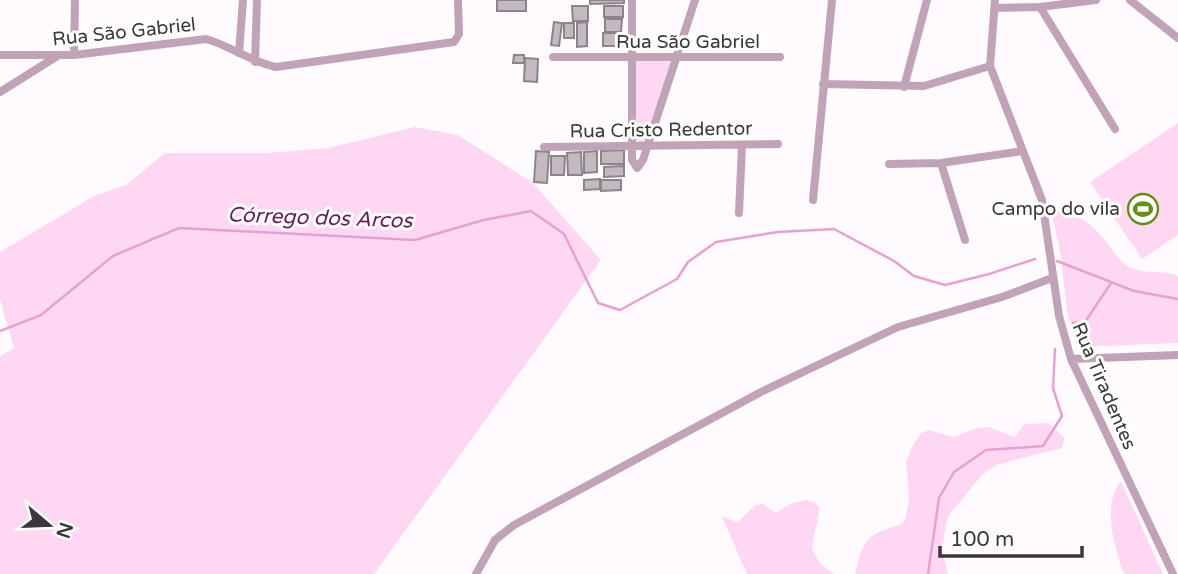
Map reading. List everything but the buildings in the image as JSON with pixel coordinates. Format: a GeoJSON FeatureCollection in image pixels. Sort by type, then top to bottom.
{"type":"FeatureCollection","features":[{"type":"Feature","properties":{"kind":"street"},"geometry":{"type":"LineString","coordinates":[[74,55],[75,0]]}},
{"type":"Feature","properties":{"kind":"street"},"geometry":{"type":"LineString","coordinates":[[240,53],[243,0]]}},
{"type":"Feature","properties":{"kind":"street"},"geometry":{"type":"LineString","coordinates":[[255,62],[257,0]]}},
{"type":"Feature","properties":{"kind":"street","name":"Rua São Gabriel"},"geometry":{"type":"LineString","coordinates":[[0,55],[74,55],[194,39],[217,42],[255,62],[275,67],[454,43],[459,34],[458,0]]}},
{"type":"Feature","properties":{"kind":"street"},"geometry":{"type":"LineString","coordinates":[[632,0],[632,160],[637,168],[647,146],[695,0]]}},
{"type":"Feature","properties":{"kind":"street"},"geometry":{"type":"LineString","coordinates":[[813,200],[832,0]]}},
{"type":"Feature","properties":{"kind":"street"},"geometry":{"type":"LineString","coordinates":[[904,87],[927,0]]}},
{"type":"Feature","properties":{"kind":"street"},"geometry":{"type":"LineString","coordinates":[[995,4],[1040,7],[1097,0]]}},
{"type":"Feature","properties":{"kind":"street"},"geometry":{"type":"LineString","coordinates":[[1130,0],[1178,38]]}},
{"type":"Feature","properties":{"kind":"street","name":"Rua Tiradentes"},"geometry":{"type":"LineString","coordinates":[[995,4],[990,66],[1042,200],[1052,278],[1071,359],[1173,574]]}},
{"type":"Feature","properties":{"kind":"street"},"geometry":{"type":"LineString","coordinates":[[1040,7],[1115,129]]}},
{"type":"Feature","properties":{"kind":"street"},"geometry":{"type":"LineString","coordinates":[[0,92],[59,55]]}},
{"type":"Feature","properties":{"kind":"street","name":"Rua São Gabriel"},"geometry":{"type":"LineString","coordinates":[[553,57],[780,57]]}},
{"type":"Feature","properties":{"kind":"street"},"geometry":{"type":"LineString","coordinates":[[823,84],[924,86],[990,66]]}},
{"type":"Feature","properties":{"kind":"street","name":"Rua Cristo Redentor"},"geometry":{"type":"LineString","coordinates":[[544,147],[778,144]]}},
{"type":"Feature","properties":{"kind":"street"},"geometry":{"type":"LineString","coordinates":[[739,213],[742,145]]}},
{"type":"Feature","properties":{"kind":"street"},"geometry":{"type":"LineString","coordinates":[[889,164],[941,163],[1023,151]]}},
{"type":"Feature","properties":{"kind":"street"},"geometry":{"type":"LineString","coordinates":[[941,163],[965,240]]}},
{"type":"Feature","properties":{"kind":"street"},"geometry":{"type":"LineString","coordinates":[[476,574],[495,540],[514,525],[761,391],[898,327],[1002,297],[1052,278]]}},
{"type":"Feature","properties":{"kind":"street"},"geometry":{"type":"LineString","coordinates":[[1071,359],[1178,355]]}},
{"type":"Feature","properties":{"kind":"shaded area"},"geometry":{"type":"Polygon","coordinates":[[[636,61],[671,61],[645,143],[635,141],[636,61]]]}},
{"type":"Feature","properties":{"kind":"shaded area","name":"Campo do vila"},"geometry":{"type":"Polygon","coordinates":[[[1178,123],[1178,235],[1142,259],[1090,182],[1178,123]]]}},
{"type":"Feature","properties":{"kind":"shaded area"},"geometry":{"type":"Polygon","coordinates":[[[415,127],[458,135],[533,183],[601,260],[374,574],[0,574],[0,356],[14,348],[0,300],[0,252],[94,196],[126,185],[165,153],[267,153],[328,148],[415,127]]]}},
{"type":"Feature","properties":{"kind":"shaded area"},"geometry":{"type":"Polygon","coordinates":[[[1062,210],[1089,224],[1129,267],[1178,276],[1178,343],[1079,347],[1068,317],[1052,213],[1062,210]]]}},
{"type":"Feature","properties":{"kind":"shaded area"},"geometry":{"type":"Polygon","coordinates":[[[1049,423],[1065,439],[1062,448],[996,465],[982,475],[949,515],[942,550],[948,574],[855,574],[862,550],[869,539],[905,521],[909,499],[906,462],[921,433],[929,430],[953,437],[977,428],[989,427],[1015,437],[1024,424],[1049,423]]]}},
{"type":"Feature","properties":{"kind":"shaded area"},"geometry":{"type":"Polygon","coordinates":[[[1121,481],[1163,574],[1125,574],[1122,569],[1111,524],[1112,501],[1121,481]]]}},
{"type":"Feature","properties":{"kind":"shaded area"},"geometry":{"type":"Polygon","coordinates":[[[806,500],[820,507],[812,548],[820,563],[834,574],[747,574],[722,517],[738,522],[755,505],[763,504],[776,513],[790,504],[806,500]]]}},
{"type":"Feature","properties":{"kind":"waterway","name":"Córrego dos Arcos"},"geometry":{"type":"LineString","coordinates":[[0,331],[41,315],[113,256],[179,228],[415,240],[484,220],[531,211],[564,234],[598,303],[620,310],[677,279],[688,262],[716,242],[778,232],[834,229],[894,261],[914,276],[945,285],[1035,259]]}},
{"type":"Feature","properties":{"kind":"waterway","name":"Córrego dos Arcos"},"geometry":{"type":"LineString","coordinates":[[1057,261],[1134,291],[1178,299]]}},
{"type":"Feature","properties":{"kind":"waterway"},"geometry":{"type":"LineString","coordinates":[[1073,323],[1085,322],[1111,283]]}},
{"type":"Feature","properties":{"kind":"waterway"},"geometry":{"type":"LineString","coordinates":[[928,574],[939,498],[954,472],[986,450],[1043,446],[1062,416],[1053,388],[1055,349]]}},
{"type":"Feature","properties":{"kind":"place","name":"Campo do vila"},"geometry":{"type":"Point","coordinates":[1143,209]}}]}
